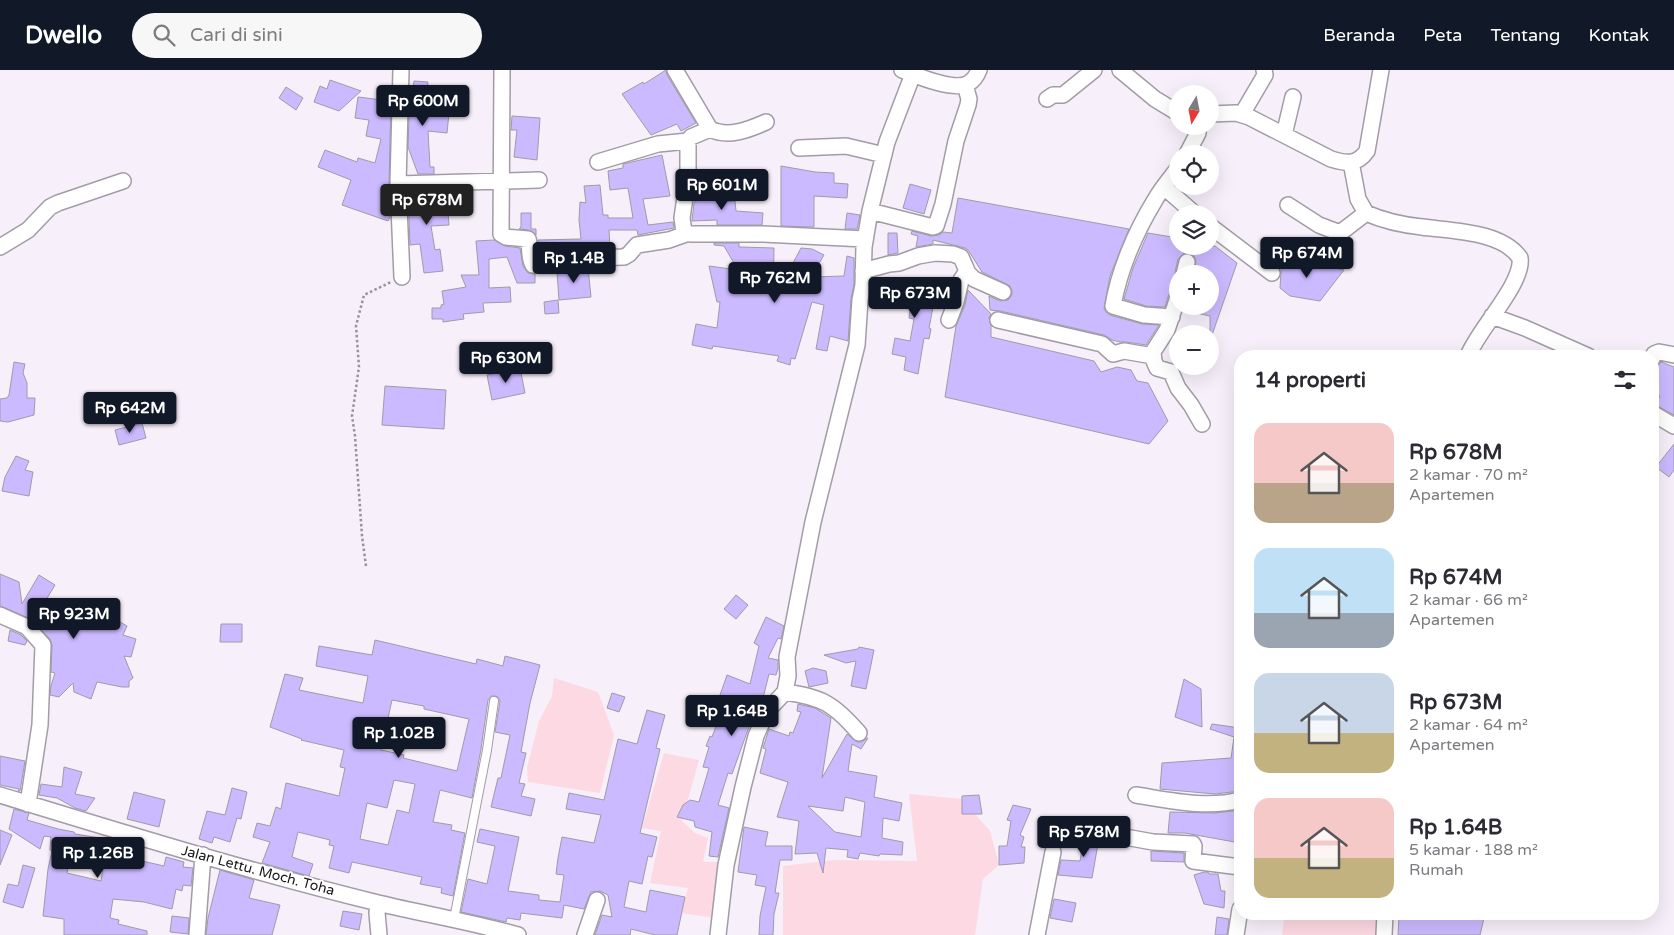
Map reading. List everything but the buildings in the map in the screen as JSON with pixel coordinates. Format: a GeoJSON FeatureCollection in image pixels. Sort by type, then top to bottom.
{"type":"FeatureCollection","features":[{"type":"Feature","properties":{"kind":"street"},"geometry":{"type":"LineString","coordinates":[[401,70],[398,184],[402,277]]}},
{"type":"Feature","properties":{"kind":"street"},"geometry":{"type":"LineString","coordinates":[[502,70],[501,234],[506,237],[528,239],[532,265],[624,256],[629,254],[637,245],[669,240],[686,234],[763,234],[865,239]]}},
{"type":"Feature","properties":{"kind":"street"},"geometry":{"type":"LineString","coordinates":[[675,70],[710,129]]}},
{"type":"Feature","properties":{"kind":"street"},"geometry":{"type":"LineString","coordinates":[[718,935],[726,865],[742,787],[754,744],[767,711],[784,692],[788,676],[787,657],[813,522],[857,345],[865,239],[870,211],[887,142],[908,72],[947,84],[964,85],[976,77],[979,70]]}},
{"type":"Feature","properties":{"kind":"street"},"geometry":{"type":"LineString","coordinates":[[1047,99],[1052,95],[1063,95],[1094,70]]}},
{"type":"Feature","properties":{"kind":"street"},"geometry":{"type":"LineString","coordinates":[[1120,70],[1156,99],[1169,107]]}},
{"type":"Feature","properties":{"kind":"street"},"geometry":{"type":"LineString","coordinates":[[1242,114],[1263,80],[1264,70]]}},
{"type":"Feature","properties":{"kind":"street"},"geometry":{"type":"LineString","coordinates":[[1219,113],[1236,112],[1250,116],[1331,159],[1352,162],[1362,158],[1367,151],[1381,70]]}},
{"type":"Feature","properties":{"kind":"street"},"geometry":{"type":"LineString","coordinates":[[870,211],[933,227],[936,226],[943,204],[956,142],[968,105],[969,99],[964,85]]}},
{"type":"Feature","properties":{"kind":"street"},"geometry":{"type":"LineString","coordinates":[[1284,135],[1293,97]]}},
{"type":"Feature","properties":{"kind":"street"},"geometry":{"type":"LineString","coordinates":[[686,234],[682,218],[688,176],[688,141],[691,137],[710,129],[720,132],[746,131],[766,122]]}},
{"type":"Feature","properties":{"kind":"street"},"geometry":{"type":"LineString","coordinates":[[598,162],[658,144],[688,141]]}},
{"type":"Feature","properties":{"kind":"street"},"geometry":{"type":"LineString","coordinates":[[799,148],[846,146],[884,155]]}},
{"type":"Feature","properties":{"kind":"street"},"geometry":{"type":"LineString","coordinates":[[1352,162],[1358,198],[1366,213],[1391,222],[1423,228],[1470,232],[1503,244],[1520,258],[1520,267],[1508,294],[1470,350]]}},
{"type":"Feature","properties":{"kind":"street"},"geometry":{"type":"LineString","coordinates":[[398,184],[539,180]]}},
{"type":"Feature","properties":{"kind":"street"},"geometry":{"type":"LineString","coordinates":[[1169,180],[1155,199],[1135,240],[1122,274],[1113,306],[1144,315],[1172,316],[1167,330],[1154,349],[1153,356],[1157,368],[1171,372],[1176,384],[1202,424]]}},
{"type":"Feature","properties":{"kind":"street"},"geometry":{"type":"LineString","coordinates":[[0,247],[28,230],[50,207],[123,181]]}},
{"type":"Feature","properties":{"kind":"street"},"geometry":{"type":"LineString","coordinates":[[1164,187],[1185,205]]}},
{"type":"Feature","properties":{"kind":"street"},"geometry":{"type":"LineString","coordinates":[[1288,205],[1320,225],[1340,233],[1366,213]]}},
{"type":"Feature","properties":{"kind":"street"},"geometry":{"type":"LineString","coordinates":[[1219,233],[1272,273]]}},
{"type":"Feature","properties":{"kind":"street"},"geometry":{"type":"LineString","coordinates":[[863,271],[889,264],[899,264],[918,256],[935,253],[953,254],[961,257],[967,271],[974,279],[1003,292]]}},
{"type":"Feature","properties":{"kind":"street"},"geometry":{"type":"LineString","coordinates":[[949,320],[956,302],[961,280],[967,271]]}},
{"type":"Feature","properties":{"kind":"street"},"geometry":{"type":"LineString","coordinates":[[1492,316],[1526,328],[1575,350]]}},
{"type":"Feature","properties":{"kind":"street"},"geometry":{"type":"LineString","coordinates":[[998,320],[1102,344],[1114,354],[1126,352],[1153,356]]}},
{"type":"Feature","properties":{"kind":"street"},"geometry":{"type":"LineString","coordinates":[[1659,352],[1674,355]]}},
{"type":"Feature","properties":{"kind":"street"},"geometry":{"type":"LineString","coordinates":[[1659,417],[1674,426]]}},
{"type":"Feature","properties":{"kind":"street"},"geometry":{"type":"LineString","coordinates":[[0,615],[27,627],[43,645],[40,726],[28,804]]}},
{"type":"Feature","properties":{"kind":"street"},"geometry":{"type":"LineString","coordinates":[[784,692],[815,698],[826,703],[842,713],[859,733]]}},
{"type":"Feature","properties":{"kind":"street","name":"Jalan Lettu. Moch. Toha"},"geometry":{"type":"LineString","coordinates":[[0,795],[203,855],[378,903],[518,935]]}},
{"type":"Feature","properties":{"kind":"street"},"geometry":{"type":"LineString","coordinates":[[1136,795],[1190,802],[1214,803],[1234,801]]}},
{"type":"Feature","properties":{"kind":"street"},"geometry":{"type":"LineString","coordinates":[[1114,834],[1153,842],[1193,844],[1193,861],[1234,866]]}},
{"type":"Feature","properties":{"kind":"street"},"geometry":{"type":"LineString","coordinates":[[1037,935],[1053,852]]}},
{"type":"Feature","properties":{"kind":"street"},"geometry":{"type":"LineString","coordinates":[[197,935],[203,855]]}},
{"type":"Feature","properties":{"kind":"street"},"geometry":{"type":"LineString","coordinates":[[585,935],[596,900]]}},
{"type":"Feature","properties":{"kind":"street"},"geometry":{"type":"LineString","coordinates":[[378,903],[379,935]]}},
{"type":"Feature","properties":{"kind":"street"},"geometry":{"type":"LineString","coordinates":[[1236,935],[1238,920]]}},
{"type":"Feature","properties":{"kind":"street"},"geometry":{"type":"LineString","coordinates":[[1384,935],[1385,920]]}},
{"type":"Feature","properties":{"kind":"lane"},"geometry":{"type":"LineString","coordinates":[[454,919],[487,750],[494,700]]}},
{"type":"Feature","properties":{"kind":"path"},"geometry":{"type":"LineString","coordinates":[[366,566],[352,416],[359,367],[356,326],[364,295],[402,277]]}},
{"type":"Feature","properties":{"kind":"shaded area"},"geometry":{"type":"Polygon","coordinates":[[[554,678],[598,692],[614,735],[600,793],[528,782],[527,768],[539,721],[552,696],[554,678]]]}},
{"type":"Feature","properties":{"kind":"shaded area"},"geometry":{"type":"Polygon","coordinates":[[[664,753],[699,760],[682,821],[695,833],[708,838],[703,862],[722,862],[715,918],[681,913],[688,888],[650,883],[661,831],[642,828],[664,753]]]}},
{"type":"Feature","properties":{"kind":"shaded area"},"geometry":{"type":"Polygon","coordinates":[[[909,794],[962,799],[990,831],[999,865],[983,879],[975,935],[783,935],[783,866],[834,860],[917,861],[909,794]]]}},
{"type":"Feature","properties":{"kind":"shaded area"},"geometry":{"type":"Polygon","coordinates":[[[1284,920],[1382,920],[1380,935],[1282,935],[1284,920]]]}}]}
